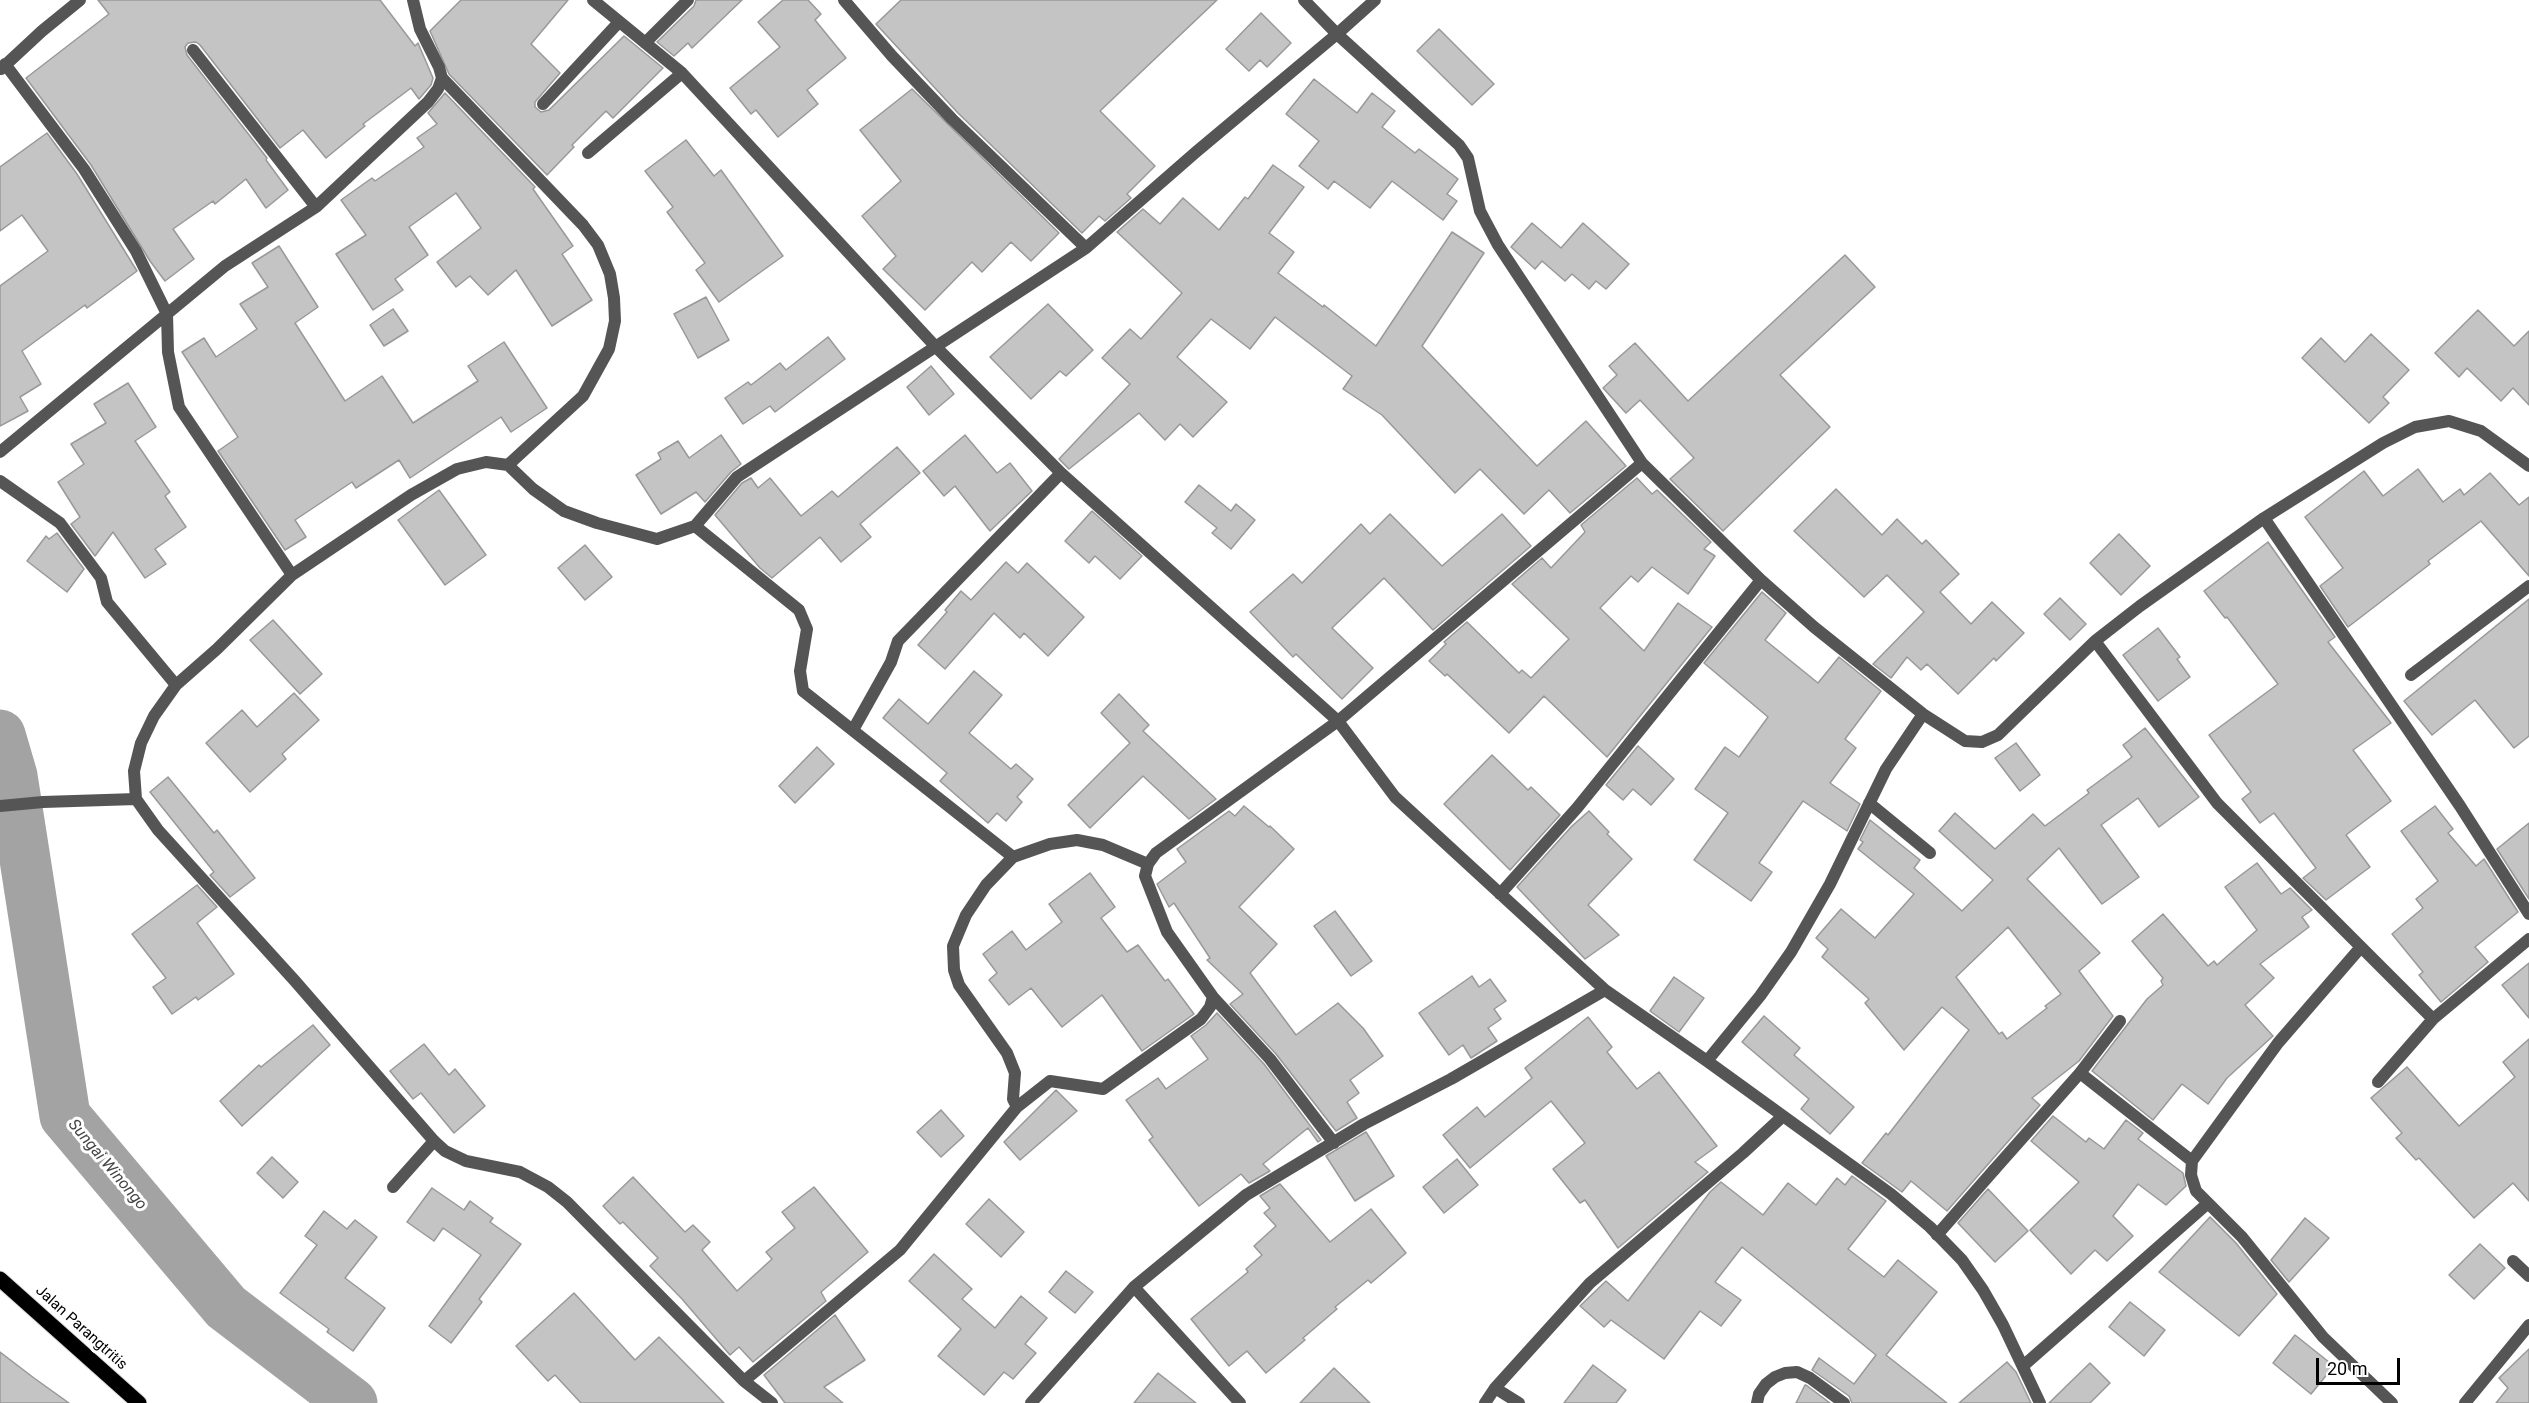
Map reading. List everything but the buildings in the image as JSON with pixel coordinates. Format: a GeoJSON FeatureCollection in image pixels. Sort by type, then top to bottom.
{"type":"FeatureCollection","features":[{"type":"Feature","properties":{"kind":"main road","name":"Jalan Parangtritis"},"geometry":{"type":"LineString","coordinates":[[2,1284],[139,1403]]}},
{"type":"Feature","properties":{"kind":"street"},"geometry":{"type":"LineString","coordinates":[[80,0],[3,67],[84,169],[136,250],[167,314],[168,352],[178,407],[292,575]]}},
{"type":"Feature","properties":{"kind":"street"},"geometry":{"type":"LineString","coordinates":[[413,0],[420,29],[442,78],[583,225],[598,245],[610,274],[615,321],[609,349],[598,372],[583,396],[508,465]]}},
{"type":"Feature","properties":{"kind":"street"},"geometry":{"type":"LineString","coordinates":[[593,0],[682,73],[935,346],[1061,473],[1338,721],[1395,797],[1500,894],[1605,990],[1891,1194],[1937,1234],[1962,1260],[1983,1290],[2003,1325],[2040,1403]]}},
{"type":"Feature","properties":{"kind":"street"},"geometry":{"type":"LineString","coordinates":[[645,42],[688,0]]}},
{"type":"Feature","properties":{"kind":"street"},"geometry":{"type":"LineString","coordinates":[[844,0],[892,56],[952,119],[1086,248]]}},
{"type":"Feature","properties":{"kind":"street"},"geometry":{"type":"LineString","coordinates":[[1304,0],[1463,152],[1473,175],[1480,211],[1498,245],[1642,463],[1761,580],[1814,627],[1923,714],[1965,741],[1982,742],[1998,735],[2095,641],[2264,518],[2383,443],[2415,427],[2449,421],[2481,431],[2529,466]]}},
{"type":"Feature","properties":{"kind":"street"},"geometry":{"type":"LineString","coordinates":[[772,1403],[744,1381],[567,1202],[548,1187],[520,1172],[466,1161],[445,1151],[434,1141],[295,981],[158,830],[136,799],[134,771],[141,743],[154,716],[176,685],[217,649],[292,575],[411,495],[457,469],[486,462],[508,465],[533,489],[564,511],[597,523],[657,539],[695,526],[737,477],[1086,248],[1375,0]]}},
{"type":"Feature","properties":{"kind":"street"},"geometry":{"type":"LineString","coordinates":[[543,104],[620,22]]}},
{"type":"Feature","properties":{"kind":"street"},"geometry":{"type":"LineString","coordinates":[[193,50],[316,207]]}},
{"type":"Feature","properties":{"kind":"street"},"geometry":{"type":"LineString","coordinates":[[588,153],[682,73]]}},
{"type":"Feature","properties":{"kind":"street"},"geometry":{"type":"LineString","coordinates":[[0,452],[225,266],[316,207],[428,102],[438,89],[442,78]]}},
{"type":"Feature","properties":{"kind":"street"},"geometry":{"type":"LineString","coordinates":[[1334,1143],[1270,1059],[1213,998],[1167,932],[1145,876],[1148,864],[1156,853],[1338,721],[1642,463]]}},
{"type":"Feature","properties":{"kind":"street"},"geometry":{"type":"LineString","coordinates":[[853,730],[891,662],[898,641],[1061,473]]}},
{"type":"Feature","properties":{"kind":"street"},"geometry":{"type":"LineString","coordinates":[[0,481],[60,523],[101,578],[107,602],[176,685]]}},
{"type":"Feature","properties":{"kind":"street"},"geometry":{"type":"LineString","coordinates":[[2264,518],[2460,806],[2529,914]]}},
{"type":"Feature","properties":{"kind":"street"},"geometry":{"type":"LineString","coordinates":[[695,526],[799,609],[807,629],[800,671],[803,691],[1013,857]]}},
{"type":"Feature","properties":{"kind":"street"},"geometry":{"type":"LineString","coordinates":[[1500,894],[1577,808],[1761,580]]}},
{"type":"Feature","properties":{"kind":"street"},"geometry":{"type":"LineString","coordinates":[[2411,675],[2529,586]]}},
{"type":"Feature","properties":{"kind":"street"},"geometry":{"type":"LineString","coordinates":[[2095,641],[2217,803],[2433,1019]]}},
{"type":"Feature","properties":{"kind":"street"},"geometry":{"type":"LineString","coordinates":[[1707,1061],[1760,996],[1791,952],[1830,884],[1886,769],[1923,714]]}},
{"type":"Feature","properties":{"kind":"street"},"geometry":{"type":"LineString","coordinates":[[0,806],[136,799]]}},
{"type":"Feature","properties":{"kind":"street"},"geometry":{"type":"LineString","coordinates":[[1869,803],[1930,853]]}},
{"type":"Feature","properties":{"kind":"street"},"geometry":{"type":"LineString","coordinates":[[1017,1107],[1013,1099],[1014,1073],[1007,1053],[959,985],[954,970],[952,946],[966,915],[986,885],[1013,857],[1050,844],[1077,840],[1103,845],[1148,864]]}},
{"type":"Feature","properties":{"kind":"street"},"geometry":{"type":"LineString","coordinates":[[2378,1082],[2433,1019],[2529,939]]}},
{"type":"Feature","properties":{"kind":"street"},"geometry":{"type":"LineString","coordinates":[[2361,947],[2278,1043],[2192,1161],[2192,1182],[2207,1204],[2242,1237],[2323,1337],[2392,1403]]}},
{"type":"Feature","properties":{"kind":"street"},"geometry":{"type":"LineString","coordinates":[[1031,1403],[1134,1287],[1246,1195],[1605,990]]}},
{"type":"Feature","properties":{"kind":"street"},"geometry":{"type":"LineString","coordinates":[[744,1381],[900,1250],[1017,1107],[1050,1081],[1103,1089],[1201,1019],[1213,998]]}},
{"type":"Feature","properties":{"kind":"street"},"geometry":{"type":"LineString","coordinates":[[1937,1234],[2080,1073],[2120,1021]]}},
{"type":"Feature","properties":{"kind":"street"},"geometry":{"type":"LineString","coordinates":[[2080,1073],[2192,1161]]}},
{"type":"Feature","properties":{"kind":"street"},"geometry":{"type":"LineString","coordinates":[[1485,1403],[1495,1388],[1590,1282],[1783,1116]]}},
{"type":"Feature","properties":{"kind":"street"},"geometry":{"type":"LineString","coordinates":[[393,1188],[434,1141]]}},
{"type":"Feature","properties":{"kind":"street"},"geometry":{"type":"LineString","coordinates":[[2023,1366],[2207,1204]]}},
{"type":"Feature","properties":{"kind":"street"},"geometry":{"type":"LineString","coordinates":[[2513,1261],[2529,1276]]}},
{"type":"Feature","properties":{"kind":"street"},"geometry":{"type":"LineString","coordinates":[[1134,1287],[1240,1403]]}},
{"type":"Feature","properties":{"kind":"street"},"geometry":{"type":"LineString","coordinates":[[2465,1403],[2529,1325]]}},
{"type":"Feature","properties":{"kind":"street"},"geometry":{"type":"LineString","coordinates":[[1757,1403],[1759,1394],[1775,1377],[1797,1372],[1810,1378],[1844,1403]]}},
{"type":"Feature","properties":{"kind":"street"},"geometry":{"type":"LineString","coordinates":[[1495,1388],[1519,1403]]}},
{"type":"Feature","properties":{"kind":"waterway","name":"Sungai Winongo"},"geometry":{"type":"LineString","coordinates":[[0,735],[12,776],[65,1116],[226,1307],[352,1403]]}}]}
